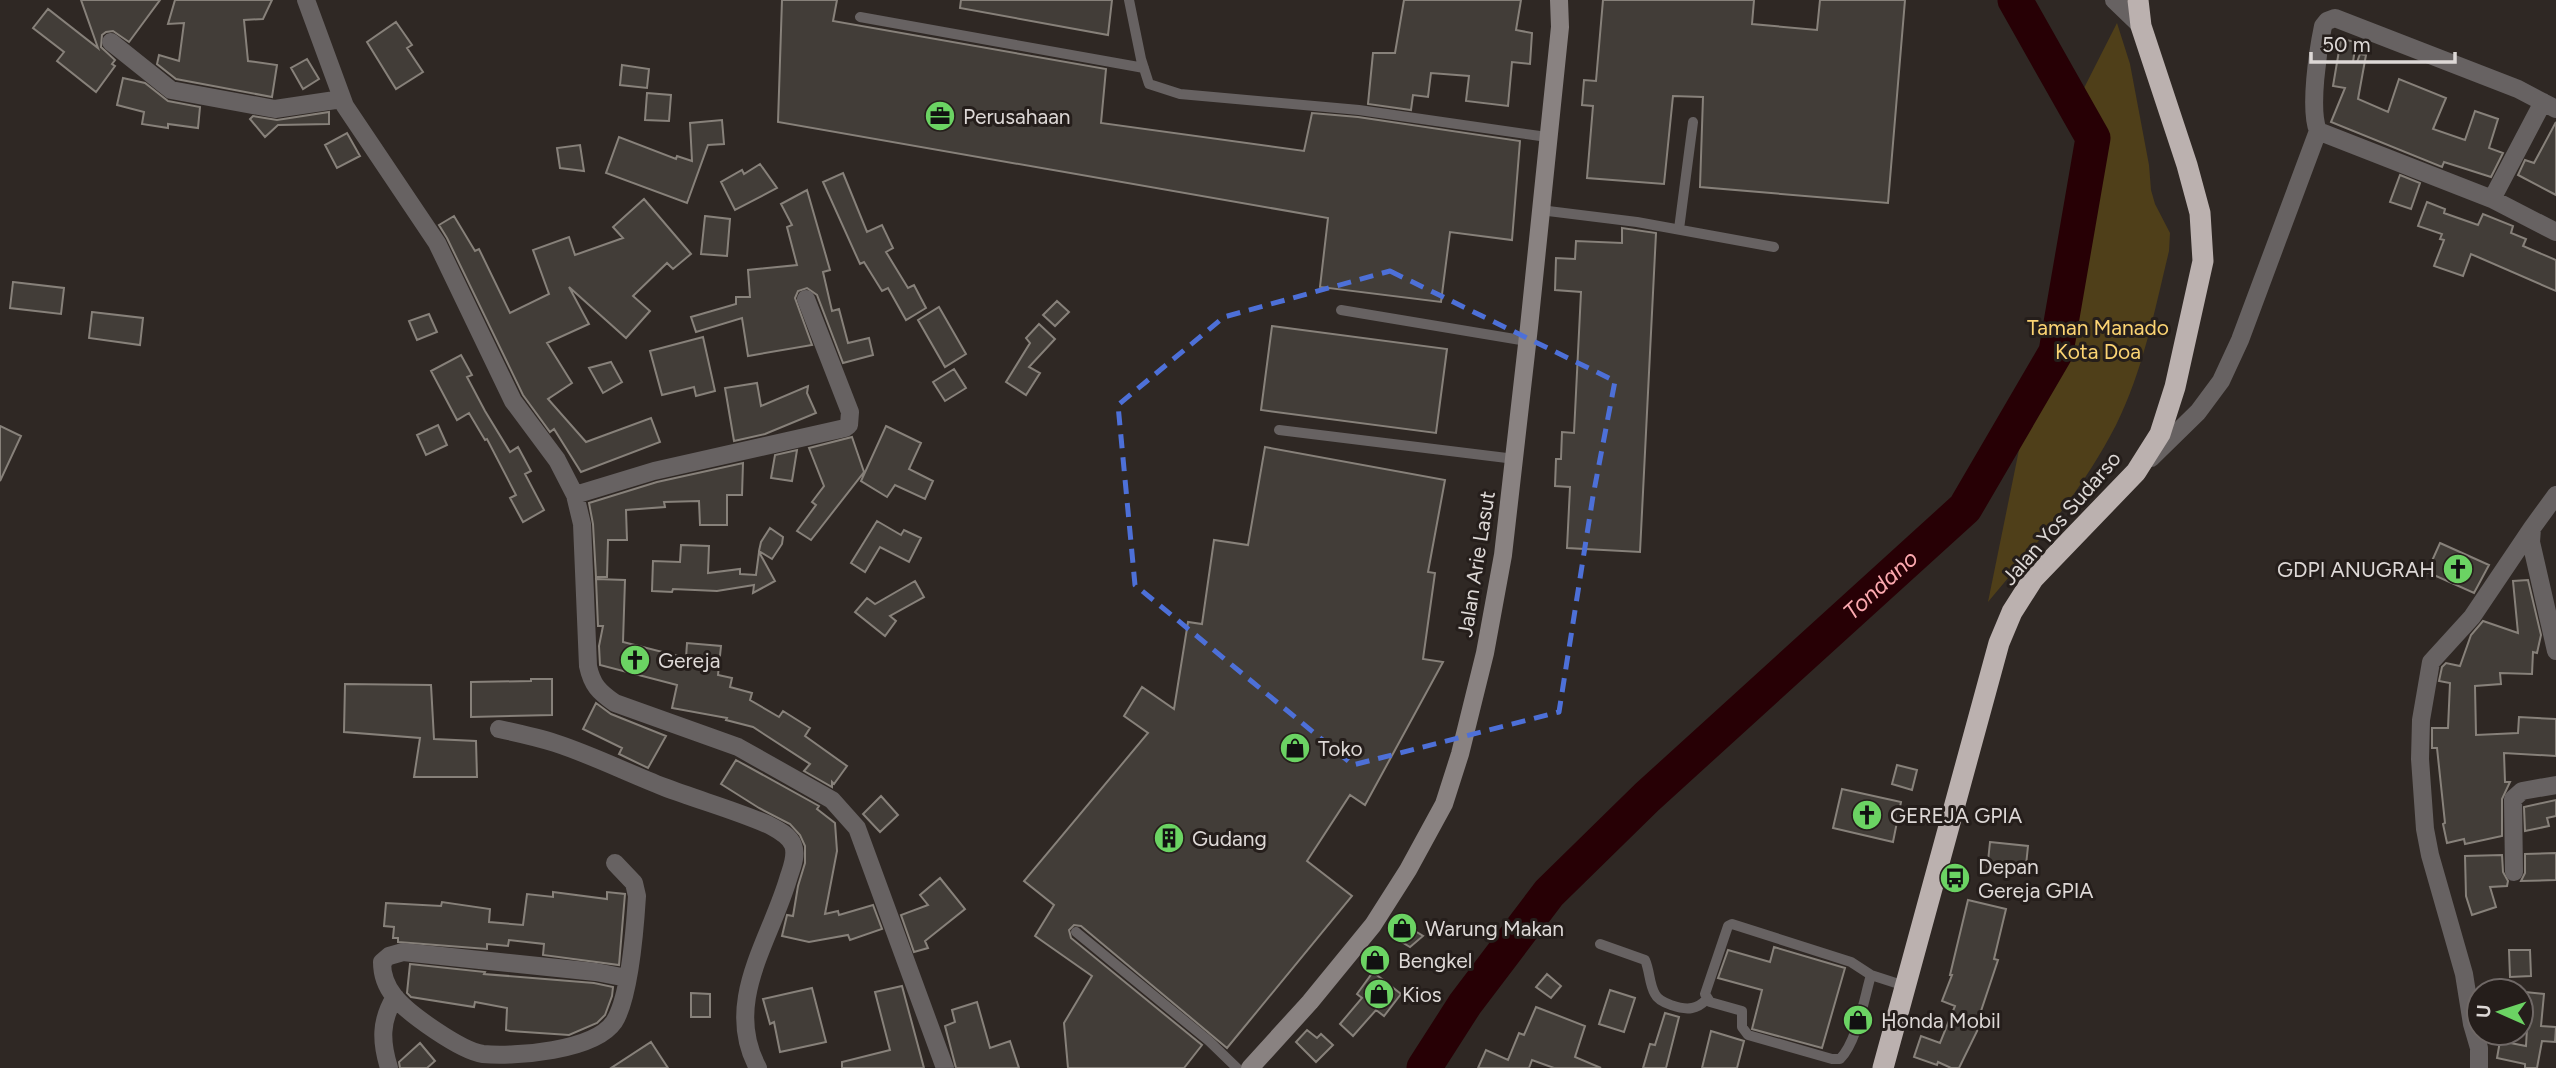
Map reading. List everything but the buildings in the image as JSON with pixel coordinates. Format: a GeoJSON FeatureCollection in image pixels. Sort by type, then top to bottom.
{"type":"FeatureCollection","features":[{"type":"Feature","properties":{"kind":"highway","name":"Jalan Yos Sudarso"},"geometry":{"type":"LineString","coordinates":[[1883,1068],[1999,643],[2012,612],[2033,579],[2136,472],[2160,434],[2175,387],[2203,261],[2200,213],[2141,26],[2138,0]]}},
{"type":"Feature","properties":{"kind":"main road","name":"Jalan Arie Lasut"},"geometry":{"type":"LineString","coordinates":[[1251,1068],[1373,925],[1408,870],[1444,804],[1460,754],[1485,653],[1503,555],[1560,27],[1559,0]]}},
{"type":"Feature","properties":{"kind":"street"},"geometry":{"type":"LineString","coordinates":[[306,0],[342,99],[358,128],[436,243],[513,401],[557,460],[575,495],[582,524],[585,645],[591,680],[597,692],[614,703],[738,747],[832,800],[857,828],[945,1068]]}},
{"type":"Feature","properties":{"kind":"street"},"geometry":{"type":"LineString","coordinates":[[2114,0],[2141,26]]}},
{"type":"Feature","properties":{"kind":"street"},"geometry":{"type":"LineString","coordinates":[[2136,472],[2198,412],[2221,381],[2240,340],[2318,131],[2314,105],[2320,38],[2327,21],[2336,18],[2518,89],[2550,106],[2492,200]]}},
{"type":"Feature","properties":{"kind":"street"},"geometry":{"type":"LineString","coordinates":[[111,42],[171,90],[275,109],[342,99]]}},
{"type":"Feature","properties":{"kind":"street"},"geometry":{"type":"LineString","coordinates":[[2318,131],[2492,200],[2556,232]]}},
{"type":"Feature","properties":{"kind":"street"},"geometry":{"type":"LineString","coordinates":[[575,495],[654,471],[849,425],[850,412],[806,299]]}},
{"type":"Feature","properties":{"kind":"street"},"geometry":{"type":"LineString","coordinates":[[2479,1068],[2479,1048],[2464,974],[2425,829],[2420,759],[2421,720],[2431,662],[2472,617],[2556,495]]}},
{"type":"Feature","properties":{"kind":"street"},"geometry":{"type":"LineString","coordinates":[[2532,528],[2531,549],[2556,651]]}},
{"type":"Feature","properties":{"kind":"street"},"geometry":{"type":"LineString","coordinates":[[499,729],[558,744],[666,788],[768,825],[792,842],[794,853],[787,885],[768,930],[745,1002],[745,1031],[749,1052],[758,1068]]}},
{"type":"Feature","properties":{"kind":"street"},"geometry":{"type":"LineString","coordinates":[[2514,873],[2513,799],[2522,791],[2556,785]]}},
{"type":"Feature","properties":{"kind":"street"},"geometry":{"type":"LineString","coordinates":[[615,863],[634,884],[638,897],[627,978],[621,1007],[612,1024],[590,1040],[571,1047],[481,1054],[445,1038],[395,997],[382,971],[382,962],[389,956],[404,953],[596,972],[627,978]]}},
{"type":"Feature","properties":{"kind":"street"},"geometry":{"type":"LineString","coordinates":[[389,1068],[383,1049],[382,1026],[395,997]]}},
{"type":"Feature","properties":{"kind":"lane"},"geometry":{"type":"LineString","coordinates":[[1129,0],[1131,20],[1149,84],[1180,94],[1359,110],[1547,137]]}},
{"type":"Feature","properties":{"kind":"lane"},"geometry":{"type":"LineString","coordinates":[[860,16],[1144,68]]}},
{"type":"Feature","properties":{"kind":"lane"},"geometry":{"type":"LineString","coordinates":[[1679,229],[1693,122]]}},
{"type":"Feature","properties":{"kind":"lane"},"geometry":{"type":"LineString","coordinates":[[1540,210],[1679,229],[1774,247]]}},
{"type":"Feature","properties":{"kind":"lane"},"geometry":{"type":"LineString","coordinates":[[1341,310],[1527,341]]}},
{"type":"Feature","properties":{"kind":"lane"},"geometry":{"type":"LineString","coordinates":[[1279,430],[1515,458]]}},
{"type":"Feature","properties":{"kind":"lane"},"geometry":{"type":"LineString","coordinates":[[1706,1000],[1705,994],[1728,926],[1732,924],[1851,962],[1871,975],[1905,986]]}},
{"type":"Feature","properties":{"kind":"lane"},"geometry":{"type":"LineString","coordinates":[[1076,932],[1209,1041],[1237,1068]]}},
{"type":"Feature","properties":{"kind":"lane"},"geometry":{"type":"LineString","coordinates":[[1600,944],[1645,961],[1658,999],[1688,1009],[1706,1000]]}},
{"type":"Feature","properties":{"kind":"lane"},"geometry":{"type":"LineString","coordinates":[[1706,1000],[1742,1011],[1742,1027],[1748,1035],[1840,1059],[1854,1034],[1871,975]]}},
{"type":"Feature","properties":{"kind":"highlighted area"},"geometry":{"type":"Polygon","coordinates":[[[1390,271],[1615,381],[1593,496],[1559,712],[1353,765],[1135,585],[1118,405],[1224,317],[1390,271]]]}},
{"type":"Feature","properties":{"kind":"green space","name":"Taman Manado Kota Doa"},"geometry":{"type":"Polygon","coordinates":[[[2117,23],[2130,64],[2149,165],[2151,190],[2170,233],[2169,251],[2141,362],[2116,425],[2073,495],[1988,602],[2021,440],[2038,396],[2049,352],[2052,324],[2070,293],[2088,219],[2095,152],[2083,90],[2117,23]]]}},
{"type":"Feature","properties":{"kind":"waterway","name":"Tondano"},"geometry":{"type":"LineString","coordinates":[[1424,1068],[1465,1004],[1549,893],[1647,797],[1965,508],[2056,352],[2093,138],[2015,0]]}},
{"type":"Feature","properties":{"kind":"place","name":"Perusahaan"},"geometry":{"type":"Point","coordinates":[940,116]}},
{"type":"Feature","properties":{"kind":"place","name":"GDPI ANUGRAH"},"geometry":{"type":"Point","coordinates":[2458,569]}},
{"type":"Feature","properties":{"kind":"place","name":"Gereja"},"geometry":{"type":"Point","coordinates":[635,660]}},
{"type":"Feature","properties":{"kind":"place","name":"Toko"},"geometry":{"type":"Point","coordinates":[1295,748]}},
{"type":"Feature","properties":{"kind":"place","name":"GEREJA GPIA"},"geometry":{"type":"Point","coordinates":[1867,815]}},
{"type":"Feature","properties":{"kind":"place","name":"Gudang"},"geometry":{"type":"Point","coordinates":[1169,838]}},
{"type":"Feature","properties":{"kind":"place","name":"Depan Gereja GPIA"},"geometry":{"type":"Point","coordinates":[1955,878]}},
{"type":"Feature","properties":{"kind":"place","name":"Warung Makan"},"geometry":{"type":"Point","coordinates":[1402,928]}},
{"type":"Feature","properties":{"kind":"place","name":"Bengkel"},"geometry":{"type":"Point","coordinates":[1375,960]}},
{"type":"Feature","properties":{"kind":"place","name":"Kios"},"geometry":{"type":"Point","coordinates":[1379,994]}},
{"type":"Feature","properties":{"kind":"place","name":"Honda Mobil"},"geometry":{"type":"Point","coordinates":[1858,1020]}}]}
